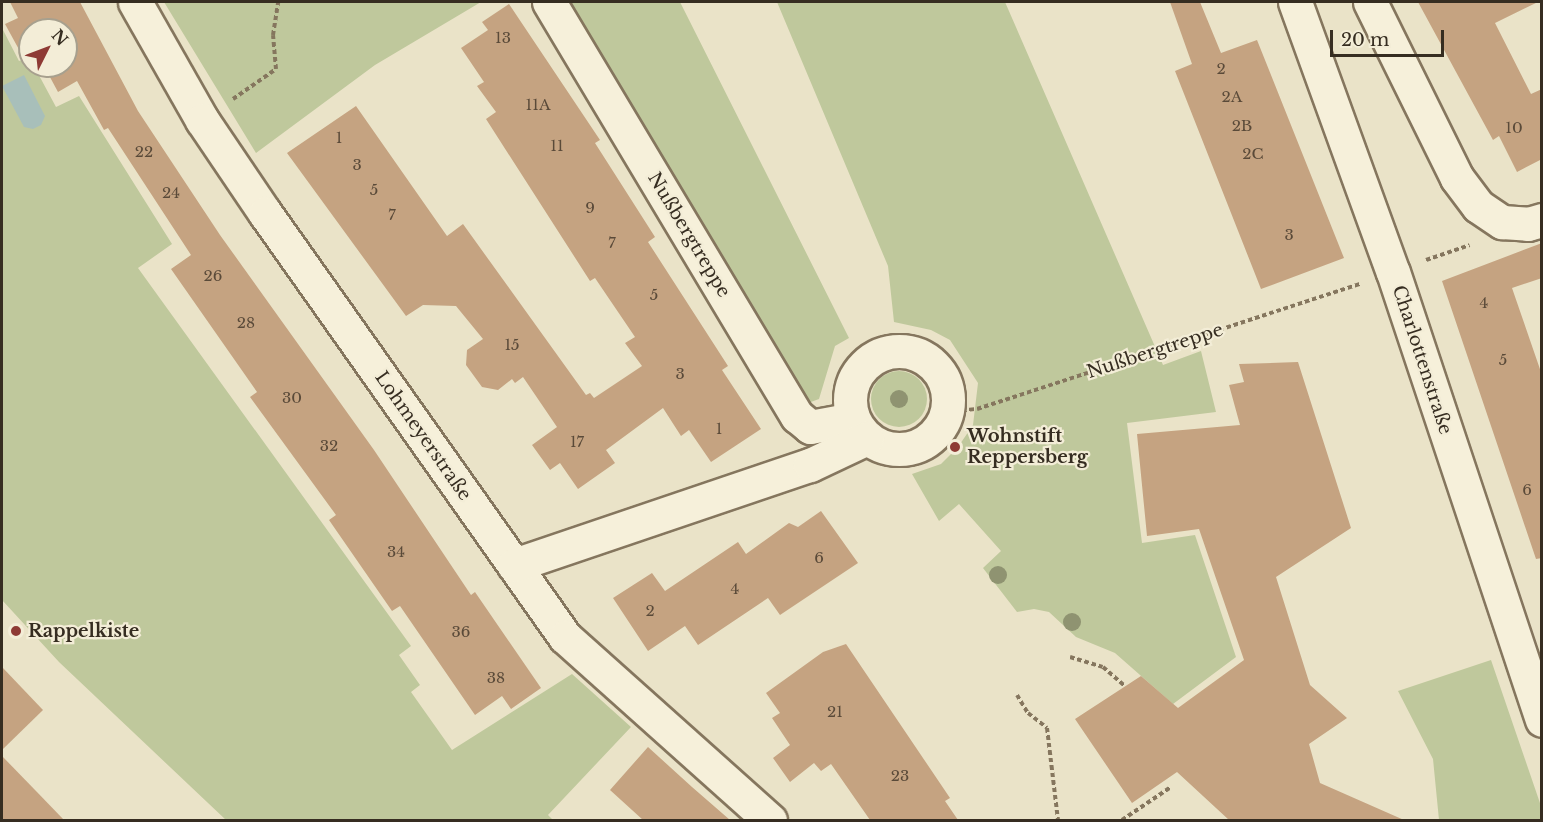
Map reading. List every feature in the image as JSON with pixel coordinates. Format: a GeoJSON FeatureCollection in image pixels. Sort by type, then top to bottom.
{"type":"FeatureCollection","features":[{"type":"Feature","properties":{"kind":"street","name":"Lohmeyerstraße"},"geometry":{"type":"LineString","coordinates":[[135,2],[202,120],[258,204],[565,638],[770,820]]}},
{"type":"Feature","properties":{"kind":"street","name":"Nußbergtreppe"},"geometry":{"type":"LineString","coordinates":[[549,2],[797,416],[810,427],[860,428]]}},
{"type":"Feature","properties":{"kind":"street","name":"Charlottenstraße"},"geometry":{"type":"LineString","coordinates":[[1295,2],[1393,272],[1542,720]]}},
{"type":"Feature","properties":{"kind":"street"},"geometry":{"type":"LineString","coordinates":[[1370,2],[1457,178],[1478,206],[1502,222],[1528,225],[1542,220]]}},
{"type":"Feature","properties":{"kind":"street"},"geometry":{"type":"LineString","coordinates":[[893,350],[908,350],[935,366],[947,386],[947,412],[931,438],[910,448],[889,448],[860,428],[850,398],[858,372],[876,355],[893,350]]}},
{"type":"Feature","properties":{"kind":"street"},"geometry":{"type":"LineString","coordinates":[[514,565],[810,465],[860,428]]}},
{"type":"Feature","properties":{"kind":"path"},"geometry":{"type":"LineString","coordinates":[[224,105],[276,69],[273,35],[278,2]]}},
{"type":"Feature","properties":{"kind":"path"},"geometry":{"type":"LineString","coordinates":[[1420,263],[1480,242]]}},
{"type":"Feature","properties":{"kind":"path","name":"Nußbergtreppe"},"geometry":{"type":"LineString","coordinates":[[947,412],[977,409],[1361,284]]}},
{"type":"Feature","properties":{"kind":"path"},"geometry":{"type":"LineString","coordinates":[[1070,657],[1103,667],[1125,686]]}},
{"type":"Feature","properties":{"kind":"path"},"geometry":{"type":"LineString","coordinates":[[1017,695],[1028,713],[1047,728],[1058,820]]}},
{"type":"Feature","properties":{"kind":"path"},"geometry":{"type":"LineString","coordinates":[[1122,820],[1171,787]]}},
{"type":"Feature","properties":{"kind":"green space"},"geometry":{"type":"Polygon","coordinates":[[[164,2],[481,2],[375,65],[256,153],[164,2]]]}},
{"type":"Feature","properties":{"kind":"green space"},"geometry":{"type":"Polygon","coordinates":[[[568,2],[680,2],[849,338],[835,346],[819,399],[808,403],[568,2]]]}},
{"type":"Feature","properties":{"kind":"green space"},"geometry":{"type":"Polygon","coordinates":[[[777,2],[1005,2],[1163,365],[1201,351],[1216,412],[1127,423],[1142,543],[1195,535],[1236,657],[1173,704],[1115,653],[1076,637],[1049,612],[1034,609],[1017,612],[983,568],[1001,551],[959,504],[939,521],[912,474],[941,464],[958,447],[973,425],[978,383],[950,340],[931,330],[894,322],[888,266],[777,2]]]}},
{"type":"Feature","properties":{"kind":"green space"},"geometry":{"type":"Polygon","coordinates":[[[2,28],[18,59],[18,78],[40,78],[56,107],[79,96],[172,244],[138,268],[411,646],[399,655],[420,685],[411,692],[452,750],[572,674],[631,727],[548,815],[553,820],[226,820],[59,662],[2,600],[2,28]]]}},
{"type":"Feature","properties":{"kind":"green space"},"geometry":{"type":"Polygon","coordinates":[[[893,371],[905,371],[919,379],[927,393],[925,410],[919,419],[905,427],[893,427],[876,415],[871,405],[871,393],[883,376],[893,371]]]}},
{"type":"Feature","properties":{"kind":"green space"},"geometry":{"type":"Polygon","coordinates":[[[1491,660],[1541,806],[1541,820],[1439,820],[1433,759],[1398,691],[1491,660]]]}},
{"type":"Feature","properties":{"kind":"water"},"geometry":{"type":"Polygon","coordinates":[[[18,78],[26,78],[45,116],[41,125],[33,129],[24,127],[2,86],[18,78]]]}},
{"type":"Feature","properties":{"kind":"building"},"geometry":{"type":"Polygon","coordinates":[[[10,2],[80,2],[138,111],[220,235],[374,450],[471,595],[475,592],[541,688],[511,709],[502,696],[475,715],[400,606],[392,611],[329,520],[336,515],[250,397],[257,392],[171,269],[191,255],[108,128],[104,130],[77,81],[58,92],[50,78],[78,78],[78,18],[18,18],[10,2]]]}},
{"type":"Feature","properties":{"kind":"building"},"geometry":{"type":"Polygon","coordinates":[[[1170,2],[1200,2],[1221,53],[1257,40],[1344,258],[1261,289],[1175,71],[1192,64],[1170,2]]]}},
{"type":"Feature","properties":{"kind":"building"},"geometry":{"type":"Polygon","coordinates":[[[1418,2],[1538,2],[1495,23],[1531,94],[1542,89],[1542,159],[1517,172],[1499,136],[1493,140],[1418,2]]]}},
{"type":"Feature","properties":{"kind":"building"},"geometry":{"type":"Polygon","coordinates":[[[509,4],[600,140],[595,143],[655,237],[648,242],[728,366],[722,370],[761,429],[711,462],[689,430],[681,436],[663,408],[606,450],[615,463],[578,489],[560,463],[550,470],[532,445],[557,427],[523,377],[515,383],[512,379],[498,390],[482,387],[466,365],[467,350],[483,339],[456,306],[423,305],[406,316],[287,153],[356,106],[447,236],[463,224],[586,395],[590,393],[594,398],[642,366],[625,343],[635,337],[595,278],[590,281],[486,119],[496,112],[477,86],[484,82],[461,48],[488,30],[482,22],[509,4]]]}},
{"type":"Feature","properties":{"kind":"building"},"geometry":{"type":"Polygon","coordinates":[[[18,18],[18,48],[5,24],[18,18]]]}},
{"type":"Feature","properties":{"kind":"building"},"geometry":{"type":"Polygon","coordinates":[[[1542,243],[1542,278],[1512,288],[1542,375],[1542,558],[1536,559],[1442,281],[1542,243]]]}},
{"type":"Feature","properties":{"kind":"building"},"geometry":{"type":"Polygon","coordinates":[[[1298,362],[1351,528],[1276,577],[1310,685],[1347,718],[1309,744],[1320,783],[1404,820],[1229,820],[1177,772],[1132,803],[1075,719],[1141,676],[1178,708],[1244,660],[1199,529],[1147,536],[1137,434],[1240,425],[1229,385],[1244,382],[1239,364],[1298,362]]]}},
{"type":"Feature","properties":{"kind":"building"},"geometry":{"type":"Polygon","coordinates":[[[821,511],[858,563],[780,615],[768,598],[698,645],[685,626],[648,651],[613,598],[652,573],[665,591],[738,542],[746,554],[789,523],[798,527],[821,511]]]}},
{"type":"Feature","properties":{"kind":"building"},"geometry":{"type":"Polygon","coordinates":[[[846,644],[950,798],[945,801],[958,820],[870,820],[831,764],[821,771],[814,763],[790,782],[773,758],[790,745],[772,718],[780,713],[766,693],[823,652],[846,644]]]}},
{"type":"Feature","properties":{"kind":"building"},"geometry":{"type":"Polygon","coordinates":[[[2,667],[43,710],[2,750],[2,667]]]}},
{"type":"Feature","properties":{"kind":"building"},"geometry":{"type":"Polygon","coordinates":[[[648,747],[730,820],[643,820],[610,790],[648,747]]]}},
{"type":"Feature","properties":{"kind":"building"},"geometry":{"type":"Polygon","coordinates":[[[2,756],[36,791],[64,820],[2,820],[2,756]]]}},
{"type":"Feature","properties":{"kind":"place","name":"Wohnstift Reppersberg"},"geometry":{"type":"Point","coordinates":[955,447]}},
{"type":"Feature","properties":{"kind":"place","name":"Rappelkiste"},"geometry":{"type":"Point","coordinates":[16,631]}}]}
